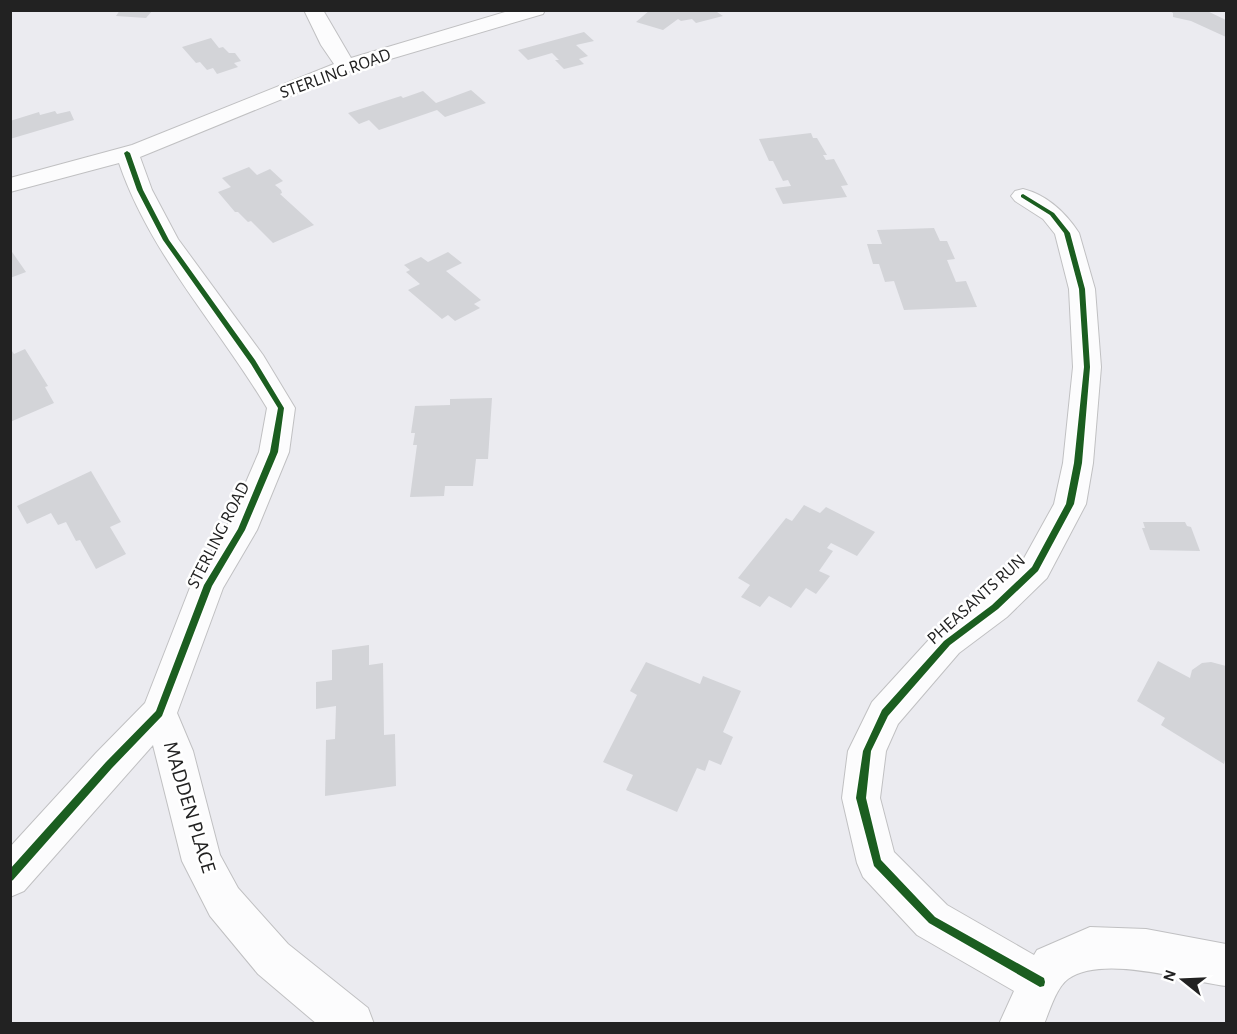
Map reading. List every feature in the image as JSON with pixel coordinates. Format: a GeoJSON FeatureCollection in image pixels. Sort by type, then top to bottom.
{"type":"FeatureCollection","features":[{"type":"Feature","properties":{"kind":"street"},"geometry":{"type":"LineString","coordinates":[[313,10],[331,45],[346,66]]}},
{"type":"Feature","properties":{"kind":"street","name":"STERLING ROAD"},"geometry":{"type":"LineString","coordinates":[[10,877],[109,765],[159,713],[208,585],[241,530],[274,452],[281,408],[253,362],[166,240],[140,190],[127,153],[346,66],[536,10]]}},
{"type":"Feature","properties":{"kind":"street"},"geometry":{"type":"LineString","coordinates":[[10,185],[127,153]]}},
{"type":"Feature","properties":{"kind":"street","name":"PHEASANTS RUN"},"geometry":{"type":"LineString","coordinates":[[1023,196],[1052,214],[1067,233],[1082,289],[1086,367],[1078,464],[1070,504],[1035,569],[995,607],[947,643],[885,713],[867,751],[861,798],[877,863],[932,920],[1040,982]]}},
{"type":"Feature","properties":{"kind":"street","name":"MADDEN PLACE"},"geometry":{"type":"LineString","coordinates":[[159,713],[174,751],[202,861],[224,902],[273,959],[352,1023]]}},
{"type":"Feature","properties":{"kind":"street"},"geometry":{"type":"LineString","coordinates":[[1021,1023],[1040,982],[1052,965],[1090,948],[1146,950],[1227,965]]}},
{"type":"Feature","properties":{"kind":"building"},"geometry":{"type":"Polygon","coordinates":[[[120,10],[152,11],[146,18],[116,16],[120,10]]]}},
{"type":"Feature","properties":{"kind":"building"},"geometry":{"type":"Polygon","coordinates":[[[650,10],[714,10],[723,16],[696,23],[692,19],[681,21],[678,19],[663,30],[636,22],[650,10]]]}},
{"type":"Feature","properties":{"kind":"building"},"geometry":{"type":"Polygon","coordinates":[[[1168,10],[1205,10],[1226,20],[1226,37],[1191,21],[1173,17],[1173,13],[1168,10]]]}},
{"type":"Feature","properties":{"kind":"building"},"geometry":{"type":"Polygon","coordinates":[[[584,32],[594,41],[576,45],[588,56],[579,59],[584,64],[564,69],[552,53],[528,60],[518,50],[584,32]]]}},
{"type":"Feature","properties":{"kind":"building"},"geometry":{"type":"Polygon","coordinates":[[[211,38],[219,48],[223,47],[229,53],[235,53],[241,61],[234,63],[238,67],[217,74],[213,68],[207,70],[200,62],[196,63],[182,47],[211,38]]]}},
{"type":"Feature","properties":{"kind":"building"},"geometry":{"type":"Polygon","coordinates":[[[471,90],[486,103],[445,117],[437,110],[379,130],[369,120],[359,124],[348,113],[423,91],[436,103],[471,90]]]}},
{"type":"Feature","properties":{"kind":"building"},"geometry":{"type":"Polygon","coordinates":[[[55,111],[57,114],[70,111],[74,120],[10,139],[10,121],[39,112],[40,115],[55,111]]]}},
{"type":"Feature","properties":{"kind":"building"},"geometry":{"type":"Polygon","coordinates":[[[811,133],[813,138],[817,138],[827,155],[823,155],[826,160],[834,159],[848,185],[841,186],[847,197],[783,204],[775,188],[791,186],[788,180],[783,181],[773,161],[769,161],[759,139],[811,133]]]}},
{"type":"Feature","properties":{"kind":"building"},"geometry":{"type":"Polygon","coordinates":[[[249,167],[257,175],[270,169],[283,181],[275,185],[281,190],[280,194],[314,225],[273,243],[251,221],[248,222],[238,212],[235,212],[218,192],[231,187],[222,178],[249,167]]]}},
{"type":"Feature","properties":{"kind":"building"},"geometry":{"type":"Polygon","coordinates":[[[934,228],[940,241],[947,241],[955,259],[947,260],[956,282],[966,281],[977,307],[904,310],[894,281],[885,282],[879,264],[873,264],[867,244],[882,244],[877,230],[934,228]]]}},
{"type":"Feature","properties":{"kind":"building"},"geometry":{"type":"Polygon","coordinates":[[[10,249],[26,272],[10,278],[10,249]]]}},
{"type":"Feature","properties":{"kind":"building"},"geometry":{"type":"Polygon","coordinates":[[[448,252],[462,263],[446,271],[481,300],[474,304],[480,308],[455,321],[448,315],[442,319],[408,290],[420,284],[406,272],[410,270],[404,265],[421,257],[428,262],[448,252]]]}},
{"type":"Feature","properties":{"kind":"building"},"geometry":{"type":"Polygon","coordinates":[[[10,348],[14,354],[25,349],[48,386],[45,387],[54,403],[10,422],[10,348]]]}},
{"type":"Feature","properties":{"kind":"building"},"geometry":{"type":"Polygon","coordinates":[[[492,398],[488,459],[476,459],[473,486],[445,486],[444,496],[410,497],[417,445],[413,445],[415,433],[411,433],[415,406],[450,405],[450,399],[492,398]]]}},
{"type":"Feature","properties":{"kind":"building"},"geometry":{"type":"Polygon","coordinates":[[[91,471],[121,522],[110,527],[126,554],[96,569],[80,540],[76,541],[66,522],[58,525],[51,513],[27,524],[17,506],[91,471]]]}},
{"type":"Feature","properties":{"kind":"building"},"geometry":{"type":"Polygon","coordinates":[[[804,505],[820,513],[826,507],[875,532],[857,556],[831,543],[827,548],[833,551],[819,571],[830,576],[816,594],[806,588],[791,608],[769,596],[760,607],[741,597],[750,585],[738,578],[786,518],[792,521],[804,505]]]}},
{"type":"Feature","properties":{"kind":"building"},"geometry":{"type":"Polygon","coordinates":[[[1143,522],[1185,522],[1191,527],[1200,551],[1150,550],[1142,528],[1145,528],[1143,522]]]}},
{"type":"Feature","properties":{"kind":"building"},"geometry":{"type":"Polygon","coordinates":[[[369,645],[369,665],[383,663],[384,735],[395,734],[396,786],[325,796],[326,740],[335,739],[336,706],[316,709],[316,682],[332,680],[332,650],[369,645]]]}},
{"type":"Feature","properties":{"kind":"building"},"geometry":{"type":"Polygon","coordinates":[[[1158,661],[1190,678],[1192,670],[1202,663],[1211,662],[1226,666],[1226,756],[1224,764],[1161,725],[1165,718],[1137,701],[1158,661]]]}},
{"type":"Feature","properties":{"kind":"building"},"geometry":{"type":"Polygon","coordinates":[[[646,662],[700,684],[703,676],[741,691],[723,732],[733,737],[721,765],[709,760],[705,771],[697,768],[677,812],[626,790],[633,775],[603,762],[637,695],[630,691],[646,662]]]}},
{"type":"Feature","properties":{"kind":"cycle path"},"geometry":{"type":"LineString","coordinates":[[10,877],[109,765],[159,713],[208,585],[241,530],[274,452],[281,408],[253,362],[166,240],[140,190],[127,153]]}},
{"type":"Feature","properties":{"kind":"cycle path"},"geometry":{"type":"LineString","coordinates":[[1023,196],[1052,214],[1067,233],[1082,289],[1087,367],[1078,463],[1070,504],[1035,569],[995,607],[947,643],[885,713],[867,751],[861,798],[877,863],[932,920],[1040,982]]}}]}
